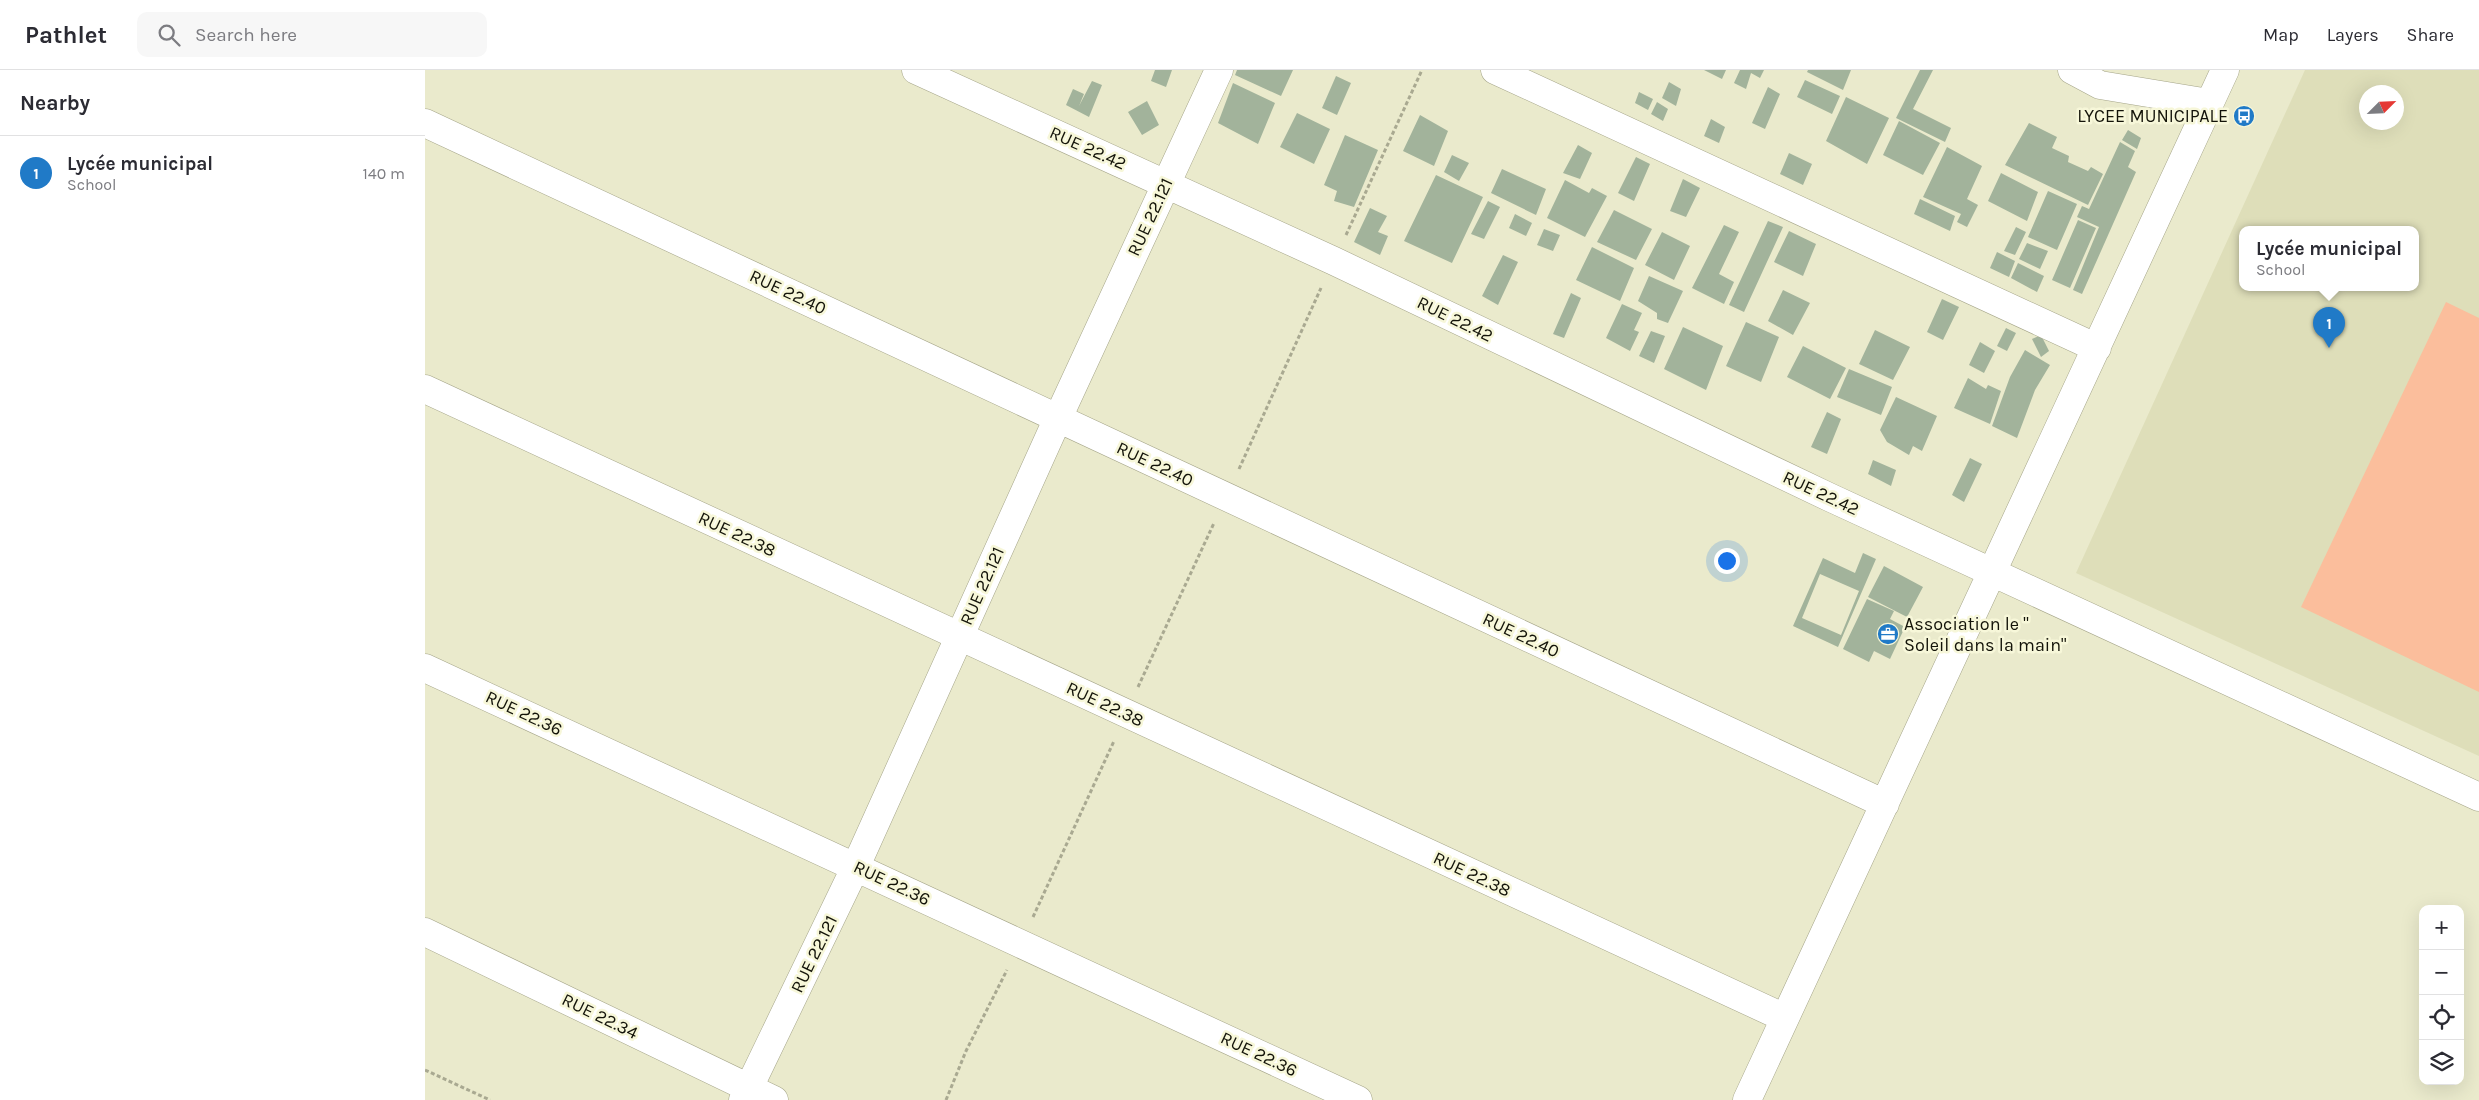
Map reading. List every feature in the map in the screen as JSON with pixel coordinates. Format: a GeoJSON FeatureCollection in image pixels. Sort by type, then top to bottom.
{"type":"FeatureCollection","features":[{"type":"Feature","properties":{"kind":"street","name":"RUE 22.42"},"geometry":{"type":"LineString","coordinates":[[916,70],[1334,261],[1829,497],[1993,571],[2479,797]]}},
{"type":"Feature","properties":{"kind":"street","name":"RUE 22.121"},"geometry":{"type":"LineString","coordinates":[[746,1094],[856,866],[1058,418],[1219,70]]}},
{"type":"Feature","properties":{"kind":"street"},"geometry":{"type":"LineString","coordinates":[[1495,70],[2097,348]]}},
{"type":"Feature","properties":{"kind":"street"},"geometry":{"type":"LineString","coordinates":[[2072,70],[2100,85],[2209,103]]}},
{"type":"Feature","properties":{"kind":"street"},"geometry":{"type":"LineString","coordinates":[[1747,1100],[2225,70]]}},
{"type":"Feature","properties":{"kind":"street","name":"RUE 22.40"},"geometry":{"type":"LineString","coordinates":[[425,123],[1885,804]]}},
{"type":"Feature","properties":{"kind":"street","name":"RUE 22.38"},"geometry":{"type":"LineString","coordinates":[[425,389],[1785,1018]]}},
{"type":"Feature","properties":{"kind":"street","name":"RUE 22.36"},"geometry":{"type":"LineString","coordinates":[[425,668],[1358,1100]]}},
{"type":"Feature","properties":{"kind":"street","name":"RUE 22.34"},"geometry":{"type":"LineString","coordinates":[[425,932],[746,1094],[774,1100]]}},
{"type":"Feature","properties":{"kind":"path"},"geometry":{"type":"LineString","coordinates":[[946,1100],[966,1052],[1020,944],[1422,70]]}},
{"type":"Feature","properties":{"kind":"path"},"geometry":{"type":"LineString","coordinates":[[425,1070],[490,1100]]}},
{"type":"Feature","properties":{"kind":"shaded area"},"geometry":{"type":"Polygon","coordinates":[[[2305,70],[2479,70],[2479,756],[2076,573],[2305,70]]]}},
{"type":"Feature","properties":{"kind":"shaded area"},"geometry":{"type":"Polygon","coordinates":[[[2446,302],[2479,318],[2479,692],[2301,607],[2446,302]]]}},
{"type":"Feature","properties":{"kind":"building"},"geometry":{"type":"Polygon","coordinates":[[[1155,70],[1172,70],[1166,87],[1151,81],[1155,70]]]}},
{"type":"Feature","properties":{"kind":"building"},"geometry":{"type":"Polygon","coordinates":[[[1237,70],[1293,70],[1281,96],[1235,75],[1237,70]]]}},
{"type":"Feature","properties":{"kind":"building"},"geometry":{"type":"Polygon","coordinates":[[[1704,70],[1726,70],[1722,79],[1704,70]]]}},
{"type":"Feature","properties":{"kind":"building"},"geometry":{"type":"Polygon","coordinates":[[[1740,70],[1764,70],[1760,78],[1751,73],[1746,89],[1734,83],[1740,70]]]}},
{"type":"Feature","properties":{"kind":"building"},"geometry":{"type":"Polygon","coordinates":[[[1808,70],[1851,70],[1843,90],[1807,72],[1808,70]]]}},
{"type":"Feature","properties":{"kind":"building"},"geometry":{"type":"Polygon","coordinates":[[[1920,70],[1933,70],[1913,109],[1951,128],[1945,142],[1896,118],[1920,70]]]}},
{"type":"Feature","properties":{"kind":"building"},"geometry":{"type":"Polygon","coordinates":[[[1336,76],[1351,83],[1337,115],[1322,108],[1336,76]]]}},
{"type":"Feature","properties":{"kind":"building"},"geometry":{"type":"Polygon","coordinates":[[[1805,80],[1840,96],[1832,114],[1797,97],[1805,80]]]}},
{"type":"Feature","properties":{"kind":"building"},"geometry":{"type":"Polygon","coordinates":[[[1092,81],[1102,85],[1089,117],[1066,105],[1073,89],[1084,94],[1079,106],[1092,81]]]}},
{"type":"Feature","properties":{"kind":"building"},"geometry":{"type":"Polygon","coordinates":[[[1669,82],[1681,89],[1676,106],[1662,98],[1669,82]]]}},
{"type":"Feature","properties":{"kind":"building"},"geometry":{"type":"Polygon","coordinates":[[[1233,83],[1275,103],[1258,144],[1218,123],[1233,83]]]}},
{"type":"Feature","properties":{"kind":"building"},"geometry":{"type":"Polygon","coordinates":[[[1768,87],[1780,94],[1765,129],[1752,123],[1768,87]]]}},
{"type":"Feature","properties":{"kind":"building"},"geometry":{"type":"Polygon","coordinates":[[[1639,92],[1653,99],[1648,110],[1635,103],[1639,92]]]}},
{"type":"Feature","properties":{"kind":"building"},"geometry":{"type":"Polygon","coordinates":[[[1846,97],[1889,118],[1867,164],[1826,141],[1846,97]]]}},
{"type":"Feature","properties":{"kind":"building"},"geometry":{"type":"Polygon","coordinates":[[[1147,101],[1159,125],[1142,135],[1128,112],[1147,101]]]}},
{"type":"Feature","properties":{"kind":"building"},"geometry":{"type":"Polygon","coordinates":[[[1657,102],[1668,109],[1663,121],[1651,114],[1657,102]]]}},
{"type":"Feature","properties":{"kind":"building"},"geometry":{"type":"Polygon","coordinates":[[[1297,113],[1330,129],[1314,164],[1280,147],[1297,113]]]}},
{"type":"Feature","properties":{"kind":"building"},"geometry":{"type":"Polygon","coordinates":[[[1420,115],[1448,131],[1434,166],[1403,151],[1420,115]]]}},
{"type":"Feature","properties":{"kind":"building"},"geometry":{"type":"Polygon","coordinates":[[[1711,119],[1725,127],[1719,143],[1704,136],[1711,119]]]}},
{"type":"Feature","properties":{"kind":"building"},"geometry":{"type":"Polygon","coordinates":[[[1899,121],[1940,143],[1923,175],[1883,155],[1899,121]]]}},
{"type":"Feature","properties":{"kind":"building"},"geometry":{"type":"Polygon","coordinates":[[[2029,123],[2057,137],[2052,148],[2069,156],[2068,162],[2088,171],[2091,167],[2103,174],[2088,205],[2005,165],[2029,123]]]}},
{"type":"Feature","properties":{"kind":"building"},"geometry":{"type":"Polygon","coordinates":[[[2128,130],[2141,138],[2137,149],[2122,140],[2128,130]]]}},
{"type":"Feature","properties":{"kind":"building"},"geometry":{"type":"Polygon","coordinates":[[[1345,135],[1378,150],[1354,207],[1334,201],[1337,191],[1324,185],[1345,135]]]}},
{"type":"Feature","properties":{"kind":"building"},"geometry":{"type":"Polygon","coordinates":[[[2120,142],[2135,151],[2128,167],[2136,172],[2082,294],[2073,290],[2099,227],[2077,217],[2082,206],[2089,209],[2120,142]]]}},
{"type":"Feature","properties":{"kind":"building"},"geometry":{"type":"Polygon","coordinates":[[[1578,145],[1592,153],[1580,179],[1563,173],[1578,145]]]}},
{"type":"Feature","properties":{"kind":"building"},"geometry":{"type":"Polygon","coordinates":[[[1947,147],[1982,166],[1967,199],[1978,205],[1967,227],[1957,222],[1961,214],[1923,197],[1947,147]]]}},
{"type":"Feature","properties":{"kind":"building"},"geometry":{"type":"Polygon","coordinates":[[[1789,153],[1812,164],[1803,185],[1780,174],[1789,153]]]}},
{"type":"Feature","properties":{"kind":"building"},"geometry":{"type":"Polygon","coordinates":[[[1452,155],[1469,163],[1459,181],[1444,172],[1452,155]]]}},
{"type":"Feature","properties":{"kind":"building"},"geometry":{"type":"Polygon","coordinates":[[[1636,157],[1650,164],[1634,201],[1618,193],[1636,157]]]}},
{"type":"Feature","properties":{"kind":"building"},"geometry":{"type":"Polygon","coordinates":[[[1502,169],[1546,189],[1536,215],[1491,193],[1502,169]]]}},
{"type":"Feature","properties":{"kind":"building"},"geometry":{"type":"Polygon","coordinates":[[[2001,173],[2038,192],[2027,221],[1988,201],[2001,173]]]}},
{"type":"Feature","properties":{"kind":"building"},"geometry":{"type":"Polygon","coordinates":[[[1436,175],[1483,197],[1452,263],[1404,241],[1436,175]]]}},
{"type":"Feature","properties":{"kind":"building"},"geometry":{"type":"Polygon","coordinates":[[[1683,179],[1700,188],[1686,217],[1670,211],[1683,179]]]}},
{"type":"Feature","properties":{"kind":"building"},"geometry":{"type":"Polygon","coordinates":[[[1565,180],[1589,193],[1592,188],[1607,196],[1585,237],[1547,218],[1565,180]]]}},
{"type":"Feature","properties":{"kind":"building"},"geometry":{"type":"Polygon","coordinates":[[[2048,191],[2077,204],[2057,250],[2028,237],[2048,191]]]}},
{"type":"Feature","properties":{"kind":"building"},"geometry":{"type":"Polygon","coordinates":[[[1920,199],[1955,216],[1950,231],[1914,214],[1920,199]]]}},
{"type":"Feature","properties":{"kind":"building"},"geometry":{"type":"Polygon","coordinates":[[[1488,201],[1500,207],[1484,239],[1471,234],[1488,201]]]}},
{"type":"Feature","properties":{"kind":"building"},"geometry":{"type":"Polygon","coordinates":[[[1370,208],[1387,216],[1378,232],[1388,236],[1380,255],[1354,242],[1370,208]]]}},
{"type":"Feature","properties":{"kind":"building"},"geometry":{"type":"Polygon","coordinates":[[[1614,210],[1652,229],[1636,260],[1597,242],[1614,210]]]}},
{"type":"Feature","properties":{"kind":"building"},"geometry":{"type":"Polygon","coordinates":[[[1515,214],[1532,223],[1526,236],[1509,228],[1515,214]]]}},
{"type":"Feature","properties":{"kind":"building"},"geometry":{"type":"Polygon","coordinates":[[[2078,220],[2096,228],[2070,288],[2052,280],[2078,220]]]}},
{"type":"Feature","properties":{"kind":"building"},"geometry":{"type":"Polygon","coordinates":[[[1768,221],[1783,227],[1744,312],[1729,305],[1768,221]]]}},
{"type":"Feature","properties":{"kind":"building"},"geometry":{"type":"Polygon","coordinates":[[[1724,225],[1739,232],[1719,274],[1734,282],[1724,304],[1692,288],[1724,225]]]}},
{"type":"Feature","properties":{"kind":"building"},"geometry":{"type":"Polygon","coordinates":[[[2016,227],[2026,232],[2015,255],[2004,251],[2016,227]]]}},
{"type":"Feature","properties":{"kind":"building"},"geometry":{"type":"Polygon","coordinates":[[[1544,229],[1560,235],[1553,251],[1537,245],[1544,229]]]}},
{"type":"Feature","properties":{"kind":"building"},"geometry":{"type":"Polygon","coordinates":[[[1789,231],[1816,244],[1803,276],[1774,262],[1789,231]]]}},
{"type":"Feature","properties":{"kind":"building"},"geometry":{"type":"Polygon","coordinates":[[[1662,232],[1690,246],[1674,280],[1645,265],[1662,232]]]}},
{"type":"Feature","properties":{"kind":"building"},"geometry":{"type":"Polygon","coordinates":[[[2027,243],[2048,251],[2040,269],[2019,259],[2027,243]]]}},
{"type":"Feature","properties":{"kind":"building"},"geometry":{"type":"Polygon","coordinates":[[[1592,247],[1634,268],[1620,301],[1576,280],[1592,247]]]}},
{"type":"Feature","properties":{"kind":"building"},"geometry":{"type":"Polygon","coordinates":[[[1997,252],[2015,261],[2009,277],[1990,268],[1997,252]]]}},
{"type":"Feature","properties":{"kind":"building"},"geometry":{"type":"Polygon","coordinates":[[[1503,255],[1518,262],[1498,305],[1482,296],[1503,255]]]}},
{"type":"Feature","properties":{"kind":"building"},"geometry":{"type":"Polygon","coordinates":[[[2018,263],[2044,276],[2037,292],[2011,278],[2018,263]]]}},
{"type":"Feature","properties":{"kind":"building"},"geometry":{"type":"Polygon","coordinates":[[[1649,276],[1683,291],[1668,323],[1657,319],[1657,313],[1638,301],[1649,276]]]}},
{"type":"Feature","properties":{"kind":"building"},"geometry":{"type":"Polygon","coordinates":[[[1783,290],[1810,303],[1793,335],[1768,321],[1783,290]]]}},
{"type":"Feature","properties":{"kind":"building"},"geometry":{"type":"Polygon","coordinates":[[[1571,293],[1581,298],[1564,338],[1553,334],[1571,293]]]}},
{"type":"Feature","properties":{"kind":"building"},"geometry":{"type":"Polygon","coordinates":[[[1942,299],[1959,307],[1943,340],[1927,332],[1942,299]]]}},
{"type":"Feature","properties":{"kind":"building"},"geometry":{"type":"Polygon","coordinates":[[[1622,304],[1642,313],[1634,330],[1639,332],[1630,351],[1606,338],[1622,304]]]}},
{"type":"Feature","properties":{"kind":"building"},"geometry":{"type":"Polygon","coordinates":[[[1746,322],[1779,337],[1761,382],[1726,366],[1746,322]]]}},
{"type":"Feature","properties":{"kind":"building"},"geometry":{"type":"Polygon","coordinates":[[[1683,327],[1723,346],[1706,390],[1664,369],[1683,327]]]}},
{"type":"Feature","properties":{"kind":"building"},"geometry":{"type":"Polygon","coordinates":[[[2006,328],[2016,333],[2007,351],[1997,346],[2006,328]]]}},
{"type":"Feature","properties":{"kind":"building"},"geometry":{"type":"Polygon","coordinates":[[[1875,330],[1910,347],[1893,380],[1859,364],[1875,330]]]}},
{"type":"Feature","properties":{"kind":"building"},"geometry":{"type":"Polygon","coordinates":[[[1651,331],[1665,336],[1654,363],[1639,356],[1651,331]]]}},
{"type":"Feature","properties":{"kind":"building"},"geometry":{"type":"Polygon","coordinates":[[[2041,335],[2049,351],[2041,357],[2032,339],[2041,335]]]}},
{"type":"Feature","properties":{"kind":"building"},"geometry":{"type":"Polygon","coordinates":[[[1980,342],[1995,351],[1984,373],[1969,365],[1980,342]]]}},
{"type":"Feature","properties":{"kind":"building"},"geometry":{"type":"Polygon","coordinates":[[[1803,346],[1846,368],[1830,399],[1787,377],[1803,346]]]}},
{"type":"Feature","properties":{"kind":"building"},"geometry":{"type":"Polygon","coordinates":[[[2025,350],[2050,365],[2035,390],[2017,438],[1992,426],[2010,377],[2025,350]]]}},
{"type":"Feature","properties":{"kind":"building"},"geometry":{"type":"Polygon","coordinates":[[[1849,369],[1892,387],[1881,415],[1837,397],[1849,369]]]}},
{"type":"Feature","properties":{"kind":"building"},"geometry":{"type":"Polygon","coordinates":[[[1968,378],[1986,389],[1988,385],[2001,391],[1990,424],[1954,408],[1968,378]]]}},
{"type":"Feature","properties":{"kind":"building"},"geometry":{"type":"Polygon","coordinates":[[[1896,397],[1937,416],[1922,451],[1913,446],[1909,455],[1887,442],[1880,430],[1896,397]]]}},
{"type":"Feature","properties":{"kind":"building"},"geometry":{"type":"Polygon","coordinates":[[[1827,412],[1841,419],[1827,454],[1811,447],[1827,412]]]}},
{"type":"Feature","properties":{"kind":"building"},"geometry":{"type":"Polygon","coordinates":[[[1970,458],[1982,464],[1964,502],[1952,495],[1970,458]]]}},
{"type":"Feature","properties":{"kind":"building"},"geometry":{"type":"Polygon","coordinates":[[[1873,460],[1896,470],[1891,486],[1868,474],[1873,460]]]}},
{"type":"Feature","properties":{"kind":"building"},"geometry":{"type":"Polygon","coordinates":[[[1863,553],[1876,559],[1838,647],[1793,626],[1823,558],[1855,573],[1863,553]],[[1820,574],[1802,618],[1841,635],[1859,591],[1820,574]]]}},
{"type":"Feature","properties":{"kind":"building"},"geometry":{"type":"Polygon","coordinates":[[[1884,566],[1923,587],[1907,617],[1868,597],[1884,566]]]}},
{"type":"Feature","properties":{"kind":"building"},"geometry":{"type":"Polygon","coordinates":[[[1867,599],[1894,611],[1890,619],[1905,627],[1890,659],[1874,651],[1869,662],[1843,649],[1867,599]]]}},
{"type":"Feature","properties":{"kind":"place","name":"LYCEE MUNICIPALE"},"geometry":{"type":"Point","coordinates":[2244,116]}},
{"type":"Feature","properties":{"kind":"place","name":"Lycée municipal"},"geometry":{"type":"Point","coordinates":[2329,348]}},
{"type":"Feature","properties":{"kind":"place","name":"Association le \" Soleil dans la main\""},"geometry":{"type":"Point","coordinates":[1888,634]}}]}
